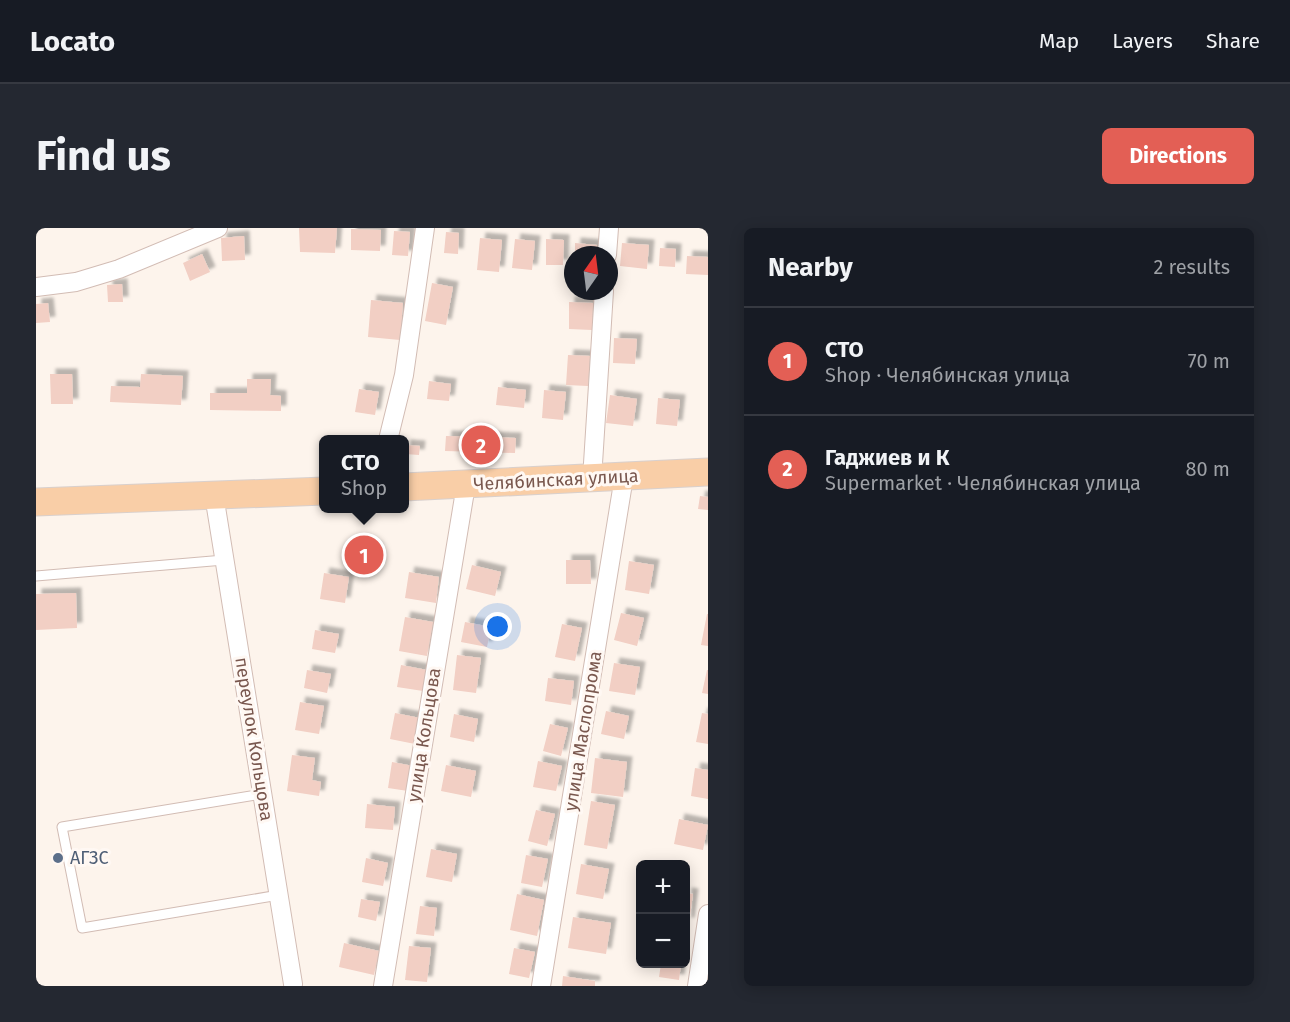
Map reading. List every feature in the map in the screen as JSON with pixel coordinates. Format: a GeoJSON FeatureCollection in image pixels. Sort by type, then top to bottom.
{"type":"FeatureCollection","features":[{"type":"Feature","properties":{"kind":"main road","name":"Челябинская улица"},"geometry":{"type":"LineString","coordinates":[[409,487],[708,472]]}},
{"type":"Feature","properties":{"kind":"main road"},"geometry":{"type":"LineString","coordinates":[[36,502],[319,491]]}},
{"type":"Feature","properties":{"kind":"street"},"geometry":{"type":"LineString","coordinates":[[36,287],[76,282],[119,269],[218,228]]}},
{"type":"Feature","properties":{"kind":"street"},"geometry":{"type":"LineString","coordinates":[[389,435],[404,375],[425,228]]}},
{"type":"Feature","properties":{"kind":"street"},"geometry":{"type":"LineString","coordinates":[[608,246],[609,228]]}},
{"type":"Feature","properties":{"kind":"street"},"geometry":{"type":"LineString","coordinates":[[592,479],[603,300]]}},
{"type":"Feature","properties":{"kind":"street","name":"улица Маслопрома"},"geometry":{"type":"LineString","coordinates":[[541,986],[624,477]]}},
{"type":"Feature","properties":{"kind":"street","name":"улица Кольцова"},"geometry":{"type":"LineString","coordinates":[[383,986],[466,485]]}},
{"type":"Feature","properties":{"kind":"street","name":"переулок Кольцова"},"geometry":{"type":"LineString","coordinates":[[214,495],[295,985]]}},
{"type":"Feature","properties":{"kind":"street"},"geometry":{"type":"LineString","coordinates":[[697,986],[708,914]]}},
{"type":"Feature","properties":{"kind":"lane"},"geometry":{"type":"LineString","coordinates":[[36,576],[224,560]]}},
{"type":"Feature","properties":{"kind":"lane"},"geometry":{"type":"LineString","coordinates":[[262,794],[62,827],[82,928],[279,895]]}},
{"type":"Feature","properties":{"kind":"building"},"geometry":{"type":"Polygon","coordinates":[[[299,228],[337,228],[335,253],[300,252],[299,228]]]}},
{"type":"Feature","properties":{"kind":"building"},"geometry":{"type":"Polygon","coordinates":[[[351,229],[381,230],[380,251],[351,250],[351,229]]]}},
{"type":"Feature","properties":{"kind":"building"},"geometry":{"type":"Polygon","coordinates":[[[394,231],[410,232],[408,256],[392,255],[394,231]]]}},
{"type":"Feature","properties":{"kind":"building"},"geometry":{"type":"Polygon","coordinates":[[[446,232],[459,233],[458,254],[444,253],[446,232]]]}},
{"type":"Feature","properties":{"kind":"building"},"geometry":{"type":"Polygon","coordinates":[[[244,236],[245,260],[222,261],[221,238],[244,236]]]}},
{"type":"Feature","properties":{"kind":"building"},"geometry":{"type":"Polygon","coordinates":[[[480,238],[502,240],[499,272],[477,270],[480,238]]]}},
{"type":"Feature","properties":{"kind":"building"},"geometry":{"type":"Polygon","coordinates":[[[515,239],[535,241],[532,270],[512,268],[515,239]]]}},
{"type":"Feature","properties":{"kind":"building"},"geometry":{"type":"Polygon","coordinates":[[[546,239],[564,240],[563,265],[546,265],[546,239]]]}},
{"type":"Feature","properties":{"kind":"building"},"geometry":{"type":"Polygon","coordinates":[[[575,243],[597,245],[597,246],[575,246],[575,243]]]}},
{"type":"Feature","properties":{"kind":"building"},"geometry":{"type":"Polygon","coordinates":[[[622,243],[649,245],[647,269],[620,266],[622,243]]]}},
{"type":"Feature","properties":{"kind":"building"},"geometry":{"type":"Polygon","coordinates":[[[660,248],[676,249],[675,267],[659,266],[660,248]]]}},
{"type":"Feature","properties":{"kind":"building"},"geometry":{"type":"Polygon","coordinates":[[[202,254],[210,272],[190,281],[183,263],[202,254]]]}},
{"type":"Feature","properties":{"kind":"building"},"geometry":{"type":"Polygon","coordinates":[[[687,256],[708,257],[708,275],[686,274],[687,256]]]}},
{"type":"Feature","properties":{"kind":"building"},"geometry":{"type":"Polygon","coordinates":[[[432,283],[453,287],[446,325],[425,321],[432,283]]]}},
{"type":"Feature","properties":{"kind":"building"},"geometry":{"type":"Polygon","coordinates":[[[122,284],[123,302],[108,302],[107,285],[122,284]]]}},
{"type":"Feature","properties":{"kind":"building"},"geometry":{"type":"Polygon","coordinates":[[[371,300],[403,303],[400,340],[368,337],[371,300]]]}},
{"type":"Feature","properties":{"kind":"building"},"geometry":{"type":"Polygon","coordinates":[[[569,302],[593,303],[592,330],[569,329],[569,302]]]}},
{"type":"Feature","properties":{"kind":"building"},"geometry":{"type":"Polygon","coordinates":[[[48,303],[50,322],[36,323],[36,304],[48,303]]]}},
{"type":"Feature","properties":{"kind":"building"},"geometry":{"type":"Polygon","coordinates":[[[614,338],[637,339],[635,364],[613,363],[614,338]]]}},
{"type":"Feature","properties":{"kind":"building"},"geometry":{"type":"Polygon","coordinates":[[[568,355],[590,356],[588,386],[566,385],[568,355]]]}},
{"type":"Feature","properties":{"kind":"building"},"geometry":{"type":"Polygon","coordinates":[[[50,374],[72,374],[73,404],[51,404],[50,374]]]}},
{"type":"Feature","properties":{"kind":"building"},"geometry":{"type":"Polygon","coordinates":[[[141,374],[183,376],[181,405],[110,402],[111,386],[140,387],[141,374]]]}},
{"type":"Feature","properties":{"kind":"building"},"geometry":{"type":"Polygon","coordinates":[[[247,379],[271,379],[270,395],[281,396],[281,411],[210,410],[210,393],[247,393],[247,379]]]}},
{"type":"Feature","properties":{"kind":"building"},"geometry":{"type":"Polygon","coordinates":[[[429,381],[451,384],[449,401],[427,399],[429,381]]]}},
{"type":"Feature","properties":{"kind":"building"},"geometry":{"type":"Polygon","coordinates":[[[498,387],[526,390],[524,408],[496,405],[498,387]]]}},
{"type":"Feature","properties":{"kind":"building"},"geometry":{"type":"Polygon","coordinates":[[[359,389],[379,392],[375,415],[355,412],[359,389]]]}},
{"type":"Feature","properties":{"kind":"building"},"geometry":{"type":"Polygon","coordinates":[[[544,390],[566,392],[563,420],[542,418],[544,390]]]}},
{"type":"Feature","properties":{"kind":"building"},"geometry":{"type":"Polygon","coordinates":[[[610,395],[637,399],[633,426],[606,423],[610,395]]]}},
{"type":"Feature","properties":{"kind":"building"},"geometry":{"type":"Polygon","coordinates":[[[658,398],[680,400],[677,426],[656,424],[658,398]]]}},
{"type":"Feature","properties":{"kind":"building"},"geometry":{"type":"Polygon","coordinates":[[[446,436],[516,438],[515,453],[445,451],[446,436]]]}},
{"type":"Feature","properties":{"kind":"building"},"geometry":{"type":"Polygon","coordinates":[[[409,445],[420,446],[419,455],[409,454],[409,445]]]}},
{"type":"Feature","properties":{"kind":"building"},"geometry":{"type":"Polygon","coordinates":[[[700,496],[708,497],[708,510],[698,509],[700,496]]]}},
{"type":"Feature","properties":{"kind":"building"},"geometry":{"type":"Polygon","coordinates":[[[354,544],[377,548],[374,565],[351,561],[354,544]]]}},
{"type":"Feature","properties":{"kind":"building"},"geometry":{"type":"Polygon","coordinates":[[[566,560],[590,560],[591,584],[566,584],[566,560]]]}},
{"type":"Feature","properties":{"kind":"building"},"geometry":{"type":"Polygon","coordinates":[[[629,561],[654,565],[649,594],[625,590],[629,561]]]}},
{"type":"Feature","properties":{"kind":"building"},"geometry":{"type":"Polygon","coordinates":[[[472,565],[501,572],[495,596],[466,589],[472,565]]]}},
{"type":"Feature","properties":{"kind":"building"},"geometry":{"type":"Polygon","coordinates":[[[409,572],[439,577],[436,603],[405,598],[409,572]]]}},
{"type":"Feature","properties":{"kind":"building"},"geometry":{"type":"Polygon","coordinates":[[[324,573],[349,577],[345,603],[320,599],[324,573]]]}},
{"type":"Feature","properties":{"kind":"building"},"geometry":{"type":"Polygon","coordinates":[[[76,593],[77,628],[36,630],[36,594],[76,593]]]}},
{"type":"Feature","properties":{"kind":"building"},"geometry":{"type":"Polygon","coordinates":[[[621,613],[644,618],[637,646],[614,640],[621,613]]]}},
{"type":"Feature","properties":{"kind":"building"},"geometry":{"type":"Polygon","coordinates":[[[708,614],[708,646],[701,645],[708,614]]]}},
{"type":"Feature","properties":{"kind":"building"},"geometry":{"type":"Polygon","coordinates":[[[405,617],[433,622],[427,656],[399,651],[405,617]]]}},
{"type":"Feature","properties":{"kind":"building"},"geometry":{"type":"Polygon","coordinates":[[[465,622],[491,627],[487,647],[461,642],[465,622]]]}},
{"type":"Feature","properties":{"kind":"building"},"geometry":{"type":"Polygon","coordinates":[[[562,624],[582,628],[575,661],[555,657],[562,624]]]}},
{"type":"Feature","properties":{"kind":"building"},"geometry":{"type":"Polygon","coordinates":[[[315,630],[339,634],[335,653],[312,649],[315,630]]]}},
{"type":"Feature","properties":{"kind":"building"},"geometry":{"type":"Polygon","coordinates":[[[457,655],[481,658],[476,693],[453,690],[457,655]]]}},
{"type":"Feature","properties":{"kind":"building"},"geometry":{"type":"Polygon","coordinates":[[[614,663],[640,667],[635,695],[609,691],[614,663]]]}},
{"type":"Feature","properties":{"kind":"building"},"geometry":{"type":"Polygon","coordinates":[[[401,665],[427,670],[423,691],[397,687],[401,665]]]}},
{"type":"Feature","properties":{"kind":"building"},"geometry":{"type":"Polygon","coordinates":[[[307,670],[331,674],[327,693],[304,688],[307,670]]]}},
{"type":"Feature","properties":{"kind":"building"},"geometry":{"type":"Polygon","coordinates":[[[708,670],[708,694],[702,693],[708,670]]]}},
{"type":"Feature","properties":{"kind":"building"},"geometry":{"type":"Polygon","coordinates":[[[548,678],[574,681],[571,705],[545,701],[548,678]]]}},
{"type":"Feature","properties":{"kind":"building"},"geometry":{"type":"Polygon","coordinates":[[[300,702],[324,706],[319,734],[295,730],[300,702]]]}},
{"type":"Feature","properties":{"kind":"building"},"geometry":{"type":"Polygon","coordinates":[[[606,711],[629,716],[624,739],[601,734],[606,711]]]}},
{"type":"Feature","properties":{"kind":"building"},"geometry":{"type":"Polygon","coordinates":[[[395,713],[420,718],[415,744],[390,739],[395,713]]]}},
{"type":"Feature","properties":{"kind":"building"},"geometry":{"type":"Polygon","coordinates":[[[702,713],[708,714],[708,744],[696,742],[702,713]]]}},
{"type":"Feature","properties":{"kind":"building"},"geometry":{"type":"Polygon","coordinates":[[[454,714],[478,719],[474,742],[450,737],[454,714]]]}},
{"type":"Feature","properties":{"kind":"building"},"geometry":{"type":"Polygon","coordinates":[[[550,724],[568,728],[561,756],[543,751],[550,724]]]}},
{"type":"Feature","properties":{"kind":"building"},"geometry":{"type":"Polygon","coordinates":[[[292,755],[315,758],[312,780],[321,782],[319,796],[287,791],[292,755]]]}},
{"type":"Feature","properties":{"kind":"building"},"geometry":{"type":"Polygon","coordinates":[[[595,758],[627,762],[623,797],[591,793],[595,758]]]}},
{"type":"Feature","properties":{"kind":"building"},"geometry":{"type":"Polygon","coordinates":[[[538,761],[562,766],[556,791],[533,787],[538,761]]]}},
{"type":"Feature","properties":{"kind":"building"},"geometry":{"type":"Polygon","coordinates":[[[392,762],[413,766],[408,791],[388,788],[392,762]]]}},
{"type":"Feature","properties":{"kind":"building"},"geometry":{"type":"Polygon","coordinates":[[[446,765],[476,771],[471,797],[441,791],[446,765]]]}},
{"type":"Feature","properties":{"kind":"building"},"geometry":{"type":"Polygon","coordinates":[[[695,768],[708,770],[708,799],[691,796],[695,768]]]}},
{"type":"Feature","properties":{"kind":"building"},"geometry":{"type":"Polygon","coordinates":[[[591,801],[615,805],[607,849],[584,845],[591,801]]]}},
{"type":"Feature","properties":{"kind":"building"},"geometry":{"type":"Polygon","coordinates":[[[367,804],[395,807],[393,830],[365,828],[367,804]]]}},
{"type":"Feature","properties":{"kind":"building"},"geometry":{"type":"Polygon","coordinates":[[[536,810],[555,814],[547,846],[528,841],[536,810]]]}},
{"type":"Feature","properties":{"kind":"building"},"geometry":{"type":"Polygon","coordinates":[[[679,819],[708,825],[703,850],[674,844],[679,819]]]}},
{"type":"Feature","properties":{"kind":"building"},"geometry":{"type":"Polygon","coordinates":[[[431,849],[457,854],[452,882],[426,877],[431,849]]]}},
{"type":"Feature","properties":{"kind":"building"},"geometry":{"type":"Polygon","coordinates":[[[526,855],[548,859],[542,887],[521,883],[526,855]]]}},
{"type":"Feature","properties":{"kind":"building"},"geometry":{"type":"Polygon","coordinates":[[[366,858],[388,863],[383,886],[362,882],[366,858]]]}},
{"type":"Feature","properties":{"kind":"building"},"geometry":{"type":"Polygon","coordinates":[[[581,864],[609,869],[603,899],[576,894],[581,864]]]}},
{"type":"Feature","properties":{"kind":"building"},"geometry":{"type":"Polygon","coordinates":[[[517,894],[544,900],[537,936],[510,930],[517,894]]]}},
{"type":"Feature","properties":{"kind":"building"},"geometry":{"type":"Polygon","coordinates":[[[690,894],[693,894],[690,916],[690,894]]]}},
{"type":"Feature","properties":{"kind":"building"},"geometry":{"type":"Polygon","coordinates":[[[361,899],[380,902],[376,921],[358,917],[361,899]]]}},
{"type":"Feature","properties":{"kind":"building"},"geometry":{"type":"Polygon","coordinates":[[[420,906],[437,908],[434,936],[416,934],[420,906]]]}},
{"type":"Feature","properties":{"kind":"building"},"geometry":{"type":"Polygon","coordinates":[[[573,917],[611,923],[606,954],[568,948],[573,917]]]}},
{"type":"Feature","properties":{"kind":"building"},"geometry":{"type":"Polygon","coordinates":[[[344,943],[379,951],[374,975],[339,967],[344,943]]]}},
{"type":"Feature","properties":{"kind":"building"},"geometry":{"type":"Polygon","coordinates":[[[409,946],[431,948],[427,982],[405,980],[409,946]]]}},
{"type":"Feature","properties":{"kind":"building"},"geometry":{"type":"Polygon","coordinates":[[[514,948],[535,952],[529,978],[509,974],[514,948]]]}},
{"type":"Feature","properties":{"kind":"building"},"geometry":{"type":"Polygon","coordinates":[[[660,968],[680,968],[679,980],[659,977],[660,968]]]}},
{"type":"Feature","properties":{"kind":"building"},"geometry":{"type":"Polygon","coordinates":[[[563,976],[595,981],[595,986],[562,986],[563,976]]]}},
{"type":"Feature","properties":{"kind":"place","name":"Гаджиев и К"},"geometry":{"type":"Point","coordinates":[481,445]}},
{"type":"Feature","properties":{"kind":"place","name":"СТО"},"geometry":{"type":"Point","coordinates":[364,555]}},
{"type":"Feature","properties":{"kind":"place","name":"АГЗС"},"geometry":{"type":"Point","coordinates":[58,858]}}]}
